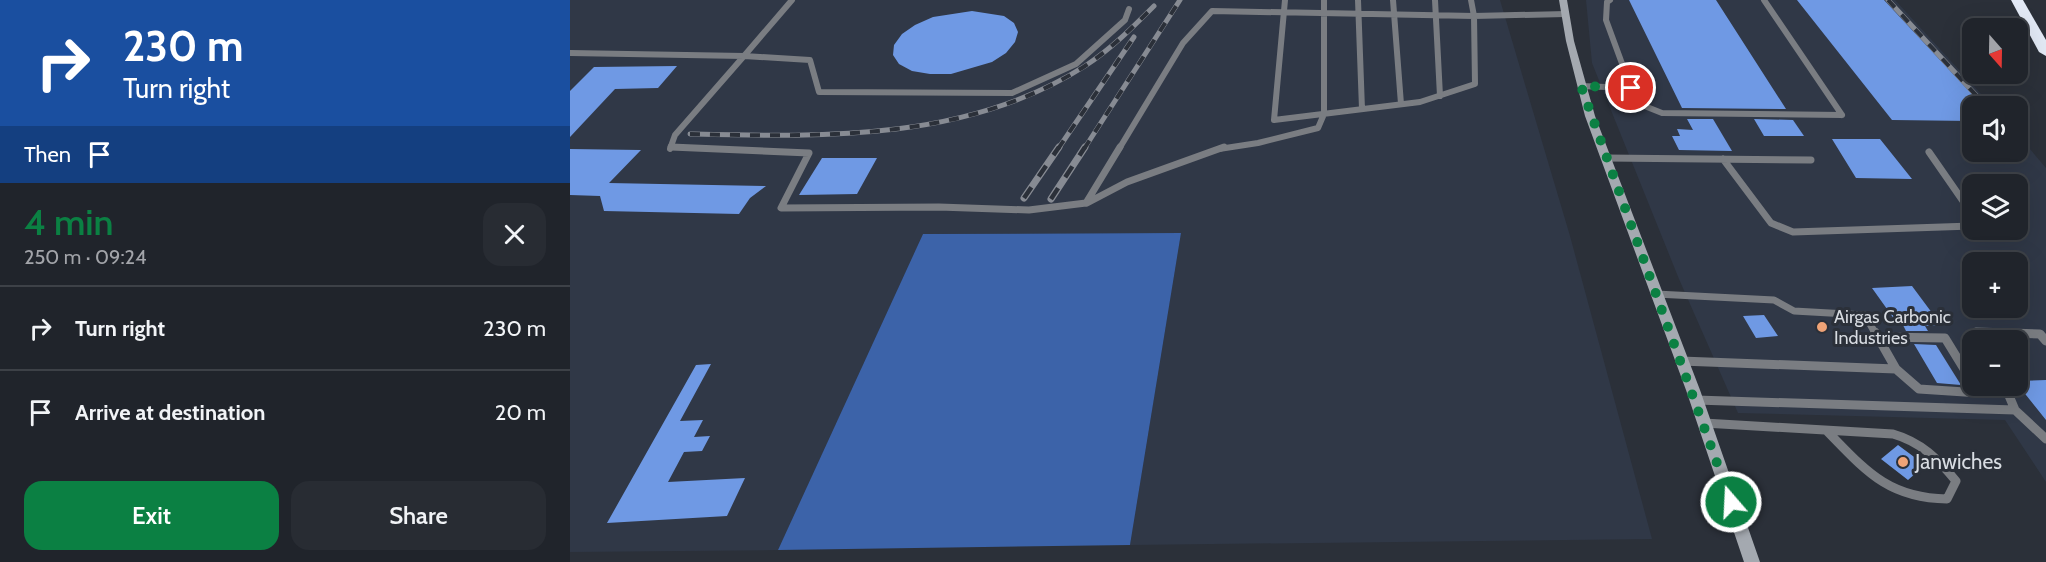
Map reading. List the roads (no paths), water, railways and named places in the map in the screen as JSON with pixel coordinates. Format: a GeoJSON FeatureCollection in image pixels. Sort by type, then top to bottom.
{"type":"FeatureCollection","features":[{"type":"Feature","properties":{"kind":"highway"},"geometry":{"type":"LineString","coordinates":[[2017,0],[2046,52]]}},
{"type":"Feature","properties":{"kind":"street"},"geometry":{"type":"LineString","coordinates":[[1563,0],[1581,86],[1696,400],[1752,562]]}},
{"type":"Feature","properties":{"kind":"lane"},"geometry":{"type":"LineString","coordinates":[[792,0],[675,135],[670,148],[809,153],[781,208],[939,207],[1029,210],[1086,203],[1127,182],[1189,158],[1231,145],[1258,142],[1318,128],[1324,114],[1324,0]]}},
{"type":"Feature","properties":{"kind":"lane"},"geometry":{"type":"LineString","coordinates":[[1285,0],[1275,120],[1401,104],[1440,96],[1475,84],[1474,16],[1471,0]]}},
{"type":"Feature","properties":{"kind":"lane"},"geometry":{"type":"LineString","coordinates":[[1358,0],[1362,109]]}},
{"type":"Feature","properties":{"kind":"lane"},"geometry":{"type":"LineString","coordinates":[[1393,0],[1401,104]]}},
{"type":"Feature","properties":{"kind":"lane"},"geometry":{"type":"LineString","coordinates":[[1435,0],[1438,16],[1440,96]]}},
{"type":"Feature","properties":{"kind":"lane"},"geometry":{"type":"LineString","coordinates":[[1610,0],[1606,2],[1606,20],[1637,103],[1642,107],[1662,113],[1842,115],[1764,0]]}},
{"type":"Feature","properties":{"kind":"lane"},"geometry":{"type":"LineString","coordinates":[[570,53],[744,56],[810,60],[819,92],[1012,93],[1076,64],[1125,20],[1129,9]]}},
{"type":"Feature","properties":{"kind":"lane"},"geometry":{"type":"LineString","coordinates":[[1086,203],[1184,43],[1212,11],[1438,16],[1566,14]]}},
{"type":"Feature","properties":{"kind":"lane"},"geometry":{"type":"LineString","coordinates":[[1581,86],[1631,88]]}},
{"type":"Feature","properties":{"kind":"lane"},"geometry":{"type":"LineString","coordinates":[[1929,152],[1962,200]]}},
{"type":"Feature","properties":{"kind":"lane"},"geometry":{"type":"LineString","coordinates":[[1606,158],[1811,160]]}},
{"type":"Feature","properties":{"kind":"lane"},"geometry":{"type":"LineString","coordinates":[[1723,159],[1771,223],[1793,232],[1962,226]]}},
{"type":"Feature","properties":{"kind":"lane"},"geometry":{"type":"LineString","coordinates":[[1656,294],[1774,300],[1794,311],[1865,315],[1896,369],[1919,389],[1962,392]]}},
{"type":"Feature","properties":{"kind":"lane"},"geometry":{"type":"LineString","coordinates":[[2028,334],[2040,334],[2046,341]]}},
{"type":"Feature","properties":{"kind":"lane"},"geometry":{"type":"LineString","coordinates":[[1877,337],[1945,338],[1962,365]]}},
{"type":"Feature","properties":{"kind":"lane"},"geometry":{"type":"LineString","coordinates":[[1681,361],[1896,369]]}},
{"type":"Feature","properties":{"kind":"lane"},"geometry":{"type":"LineString","coordinates":[[2009,396],[2015,410],[2046,439]]}},
{"type":"Feature","properties":{"kind":"lane"},"geometry":{"type":"LineString","coordinates":[[1696,400],[2015,410]]}},
{"type":"Feature","properties":{"kind":"lane"},"geometry":{"type":"LineString","coordinates":[[1704,423],[1893,434],[1912,439],[1933,452],[1956,481],[1947,499],[1922,500],[1897,493],[1872,476],[1827,431]]}},
{"type":"Feature","properties":{"kind":"railway"},"geometry":{"type":"LineString","coordinates":[[1084,149],[1180,0]]}},
{"type":"Feature","properties":{"kind":"railway"},"geometry":{"type":"LineString","coordinates":[[1888,0],[1977,96]]}},
{"type":"Feature","properties":{"kind":"railway"},"geometry":{"type":"LineString","coordinates":[[690,134],[843,134],[944,121],[992,109],[1040,91],[1085,66],[1112,45],[1154,6]]}},
{"type":"Feature","properties":{"kind":"railway"},"geometry":{"type":"LineString","coordinates":[[1058,149],[1134,37]]}},
{"type":"Feature","properties":{"kind":"railway"},"geometry":{"type":"LineString","coordinates":[[1024,198],[1059,147]]}},
{"type":"Feature","properties":{"kind":"railway"},"geometry":{"type":"LineString","coordinates":[[1051,199],[1085,147]]}},
{"type":"Feature","properties":{"kind":"place","name":"Airgas Carbonic Industries"},"geometry":{"type":"Point","coordinates":[1822,327]}},
{"type":"Feature","properties":{"kind":"place","name":"Janwiches"},"geometry":{"type":"Point","coordinates":[1903,462]}}]}
